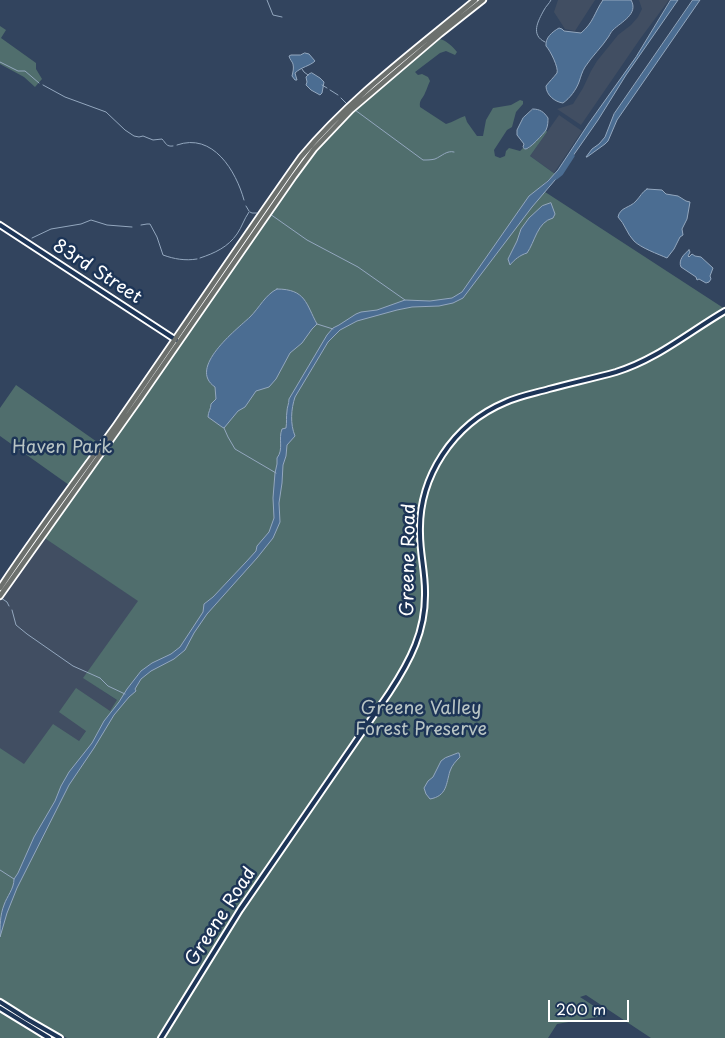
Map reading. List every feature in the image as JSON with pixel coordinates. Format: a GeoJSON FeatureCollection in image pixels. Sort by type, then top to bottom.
{"type":"FeatureCollection","features":[{"type":"Feature","properties":{"kind":"main road"},"geometry":{"type":"LineString","coordinates":[[0,588],[49,516],[177,341],[301,158],[316,139],[349,105],[373,84],[475,0]]}},
{"type":"Feature","properties":{"kind":"main road"},"geometry":{"type":"LineString","coordinates":[[0,596],[305,160],[344,116],[483,0]]}},
{"type":"Feature","properties":{"kind":"street","name":"83rd Street"},"geometry":{"type":"LineString","coordinates":[[0,225],[177,341]]}},
{"type":"Feature","properties":{"kind":"street","name":"Greene Road"},"geometry":{"type":"LineString","coordinates":[[161,1038],[240,910],[389,693],[410,659],[420,634],[424,607],[425,583],[420,535],[422,506],[430,480],[447,448],[473,421],[499,405],[522,396],[631,368],[646,361],[725,311]]}},
{"type":"Feature","properties":{"kind":"street"},"geometry":{"type":"LineString","coordinates":[[0,1002],[60,1038]]}},
{"type":"Feature","properties":{"kind":"street"},"geometry":{"type":"LineString","coordinates":[[0,1008],[49,1038]]}},
{"type":"Feature","properties":{"kind":"shaded area"},"geometry":{"type":"Polygon","coordinates":[[[558,0],[595,0],[575,31],[565,29],[554,12],[558,0]]]}},
{"type":"Feature","properties":{"kind":"shaded area"},"geometry":{"type":"Polygon","coordinates":[[[639,0],[669,0],[581,125],[557,109],[573,104],[597,61],[618,35],[638,17],[642,9],[639,0]]]}},
{"type":"Feature","properties":{"kind":"shaded area"},"geometry":{"type":"Polygon","coordinates":[[[559,115],[582,131],[554,173],[530,156],[559,115]]]}},
{"type":"Feature","properties":{"kind":"shaded area"},"geometry":{"type":"Polygon","coordinates":[[[43,537],[139,601],[84,678],[118,701],[110,711],[86,731],[79,741],[24,765],[0,748],[0,598],[43,537]]]}},
{"type":"Feature","properties":{"kind":"green space"},"geometry":{"type":"Polygon","coordinates":[[[0,26],[6,30],[1,38],[36,63],[36,69],[42,79],[35,87],[24,77],[0,64],[0,26]]]}},
{"type":"Feature","properties":{"kind":"green space","name":"Greene Valley Forest Preserve"},"geometry":{"type":"Polygon","coordinates":[[[439,39],[449,44],[457,52],[455,55],[446,51],[440,53],[415,72],[418,75],[422,74],[428,77],[430,81],[420,107],[446,124],[465,116],[477,136],[483,136],[486,120],[493,108],[511,105],[520,100],[523,101],[523,104],[516,112],[512,127],[507,130],[494,150],[495,156],[500,158],[505,156],[509,148],[520,151],[523,148],[528,149],[546,130],[547,132],[530,156],[555,174],[539,188],[725,309],[725,1038],[651,1038],[586,995],[580,997],[603,1012],[603,1016],[557,1024],[548,1038],[163,1038],[176,1018],[170,1018],[158,1038],[67,1038],[0,999],[0,748],[24,764],[53,724],[79,741],[86,731],[59,712],[76,688],[110,711],[117,700],[83,678],[138,601],[43,537],[316,150],[352,112],[439,39]]]}},
{"type":"Feature","properties":{"kind":"green space","name":"Haven Park"},"geometry":{"type":"Polygon","coordinates":[[[16,385],[100,444],[69,485],[0,436],[0,408],[16,385]]]}},
{"type":"Feature","properties":{"kind":"green space"},"geometry":{"type":"Polygon","coordinates":[[[0,1011],[43,1038],[0,1038],[0,1011]]]}},
{"type":"Feature","properties":{"kind":"water"},"geometry":{"type":"Polygon","coordinates":[[[603,0],[631,0],[633,9],[631,14],[612,31],[588,63],[570,96],[563,103],[557,101],[549,95],[546,89],[546,86],[557,73],[554,59],[546,46],[547,40],[559,28],[564,31],[581,33],[591,21],[603,0]]]}},
{"type":"Feature","properties":{"kind":"water"},"geometry":{"type":"Polygon","coordinates":[[[671,0],[678,0],[626,75],[598,120],[561,173],[532,207],[463,298],[453,303],[439,306],[412,307],[357,321],[340,330],[328,342],[295,397],[292,422],[295,436],[287,445],[279,503],[280,522],[273,538],[207,614],[185,650],[141,679],[135,689],[136,691],[114,715],[69,785],[17,888],[0,937],[2,913],[14,879],[69,772],[92,743],[104,721],[141,671],[180,647],[203,612],[204,604],[213,597],[256,551],[257,546],[269,532],[274,518],[273,498],[277,458],[280,451],[282,429],[286,428],[289,399],[327,335],[333,328],[361,312],[377,310],[405,300],[430,301],[452,298],[462,292],[529,196],[548,181],[558,170],[636,57],[671,0]]]}},
{"type":"Feature","properties":{"kind":"water"},"geometry":{"type":"Polygon","coordinates":[[[693,0],[700,0],[617,120],[608,141],[586,157],[605,137],[614,114],[693,0]]]}},
{"type":"Feature","properties":{"kind":"water"},"geometry":{"type":"Polygon","coordinates":[[[309,54],[315,61],[295,73],[297,80],[295,80],[292,76],[293,64],[289,56],[309,54]]]}},
{"type":"Feature","properties":{"kind":"water"},"geometry":{"type":"Polygon","coordinates":[[[312,73],[324,82],[320,95],[306,85],[306,77],[312,73]]]}},
{"type":"Feature","properties":{"kind":"water"},"geometry":{"type":"Polygon","coordinates":[[[533,109],[540,110],[545,114],[548,118],[548,125],[540,138],[525,149],[523,147],[524,144],[517,135],[517,130],[523,118],[533,109]]]}},
{"type":"Feature","properties":{"kind":"water"},"geometry":{"type":"Polygon","coordinates":[[[647,189],[662,190],[666,194],[678,196],[690,202],[687,219],[682,229],[683,235],[667,258],[637,244],[618,217],[623,209],[634,203],[647,189]]]}},
{"type":"Feature","properties":{"kind":"water"},"geometry":{"type":"Polygon","coordinates":[[[551,203],[555,214],[553,218],[540,228],[527,253],[517,258],[510,265],[508,259],[521,229],[529,218],[542,206],[551,203]]]}},
{"type":"Feature","properties":{"kind":"water"},"geometry":{"type":"Polygon","coordinates":[[[689,250],[689,257],[692,254],[701,257],[713,268],[709,282],[697,280],[696,277],[681,267],[683,255],[689,250]]]}},
{"type":"Feature","properties":{"kind":"water"},"geometry":{"type":"Polygon","coordinates":[[[277,289],[287,290],[300,295],[317,324],[302,343],[290,353],[276,379],[269,387],[256,391],[245,407],[238,411],[224,428],[208,417],[211,404],[216,399],[215,387],[208,379],[207,370],[210,360],[225,340],[250,317],[269,294],[277,289]]]}},
{"type":"Feature","properties":{"kind":"water"},"geometry":{"type":"Polygon","coordinates":[[[459,753],[460,757],[451,769],[445,789],[440,795],[430,799],[424,788],[428,781],[433,777],[441,761],[459,753]]]}},
{"type":"Feature","properties":{"kind":"waterway"},"geometry":{"type":"LineString","coordinates":[[267,0],[273,15],[282,17]]}},
{"type":"Feature","properties":{"kind":"waterway"},"geometry":{"type":"LineString","coordinates":[[545,42],[538,36],[537,28],[542,14],[551,0]]}},
{"type":"Feature","properties":{"kind":"waterway"},"geometry":{"type":"LineString","coordinates":[[0,62],[18,71],[25,71],[39,83]]}},
{"type":"Feature","properties":{"kind":"waterway"},"geometry":{"type":"LineString","coordinates":[[302,69],[308,75]]}},
{"type":"Feature","properties":{"kind":"waterway"},"geometry":{"type":"LineString","coordinates":[[43,85],[65,97],[106,112],[134,136],[143,136],[153,140],[162,139],[167,145],[173,146]]}},
{"type":"Feature","properties":{"kind":"waterway"},"geometry":{"type":"LineString","coordinates":[[322,85],[327,88]]}},
{"type":"Feature","properties":{"kind":"waterway"},"geometry":{"type":"LineString","coordinates":[[330,90],[338,95]]}},
{"type":"Feature","properties":{"kind":"waterway"},"geometry":{"type":"LineString","coordinates":[[341,98],[347,104]]}},
{"type":"Feature","properties":{"kind":"waterway"},"geometry":{"type":"LineString","coordinates":[[355,110],[423,160],[435,159],[454,152]]}},
{"type":"Feature","properties":{"kind":"waterway"},"geometry":{"type":"LineString","coordinates":[[177,145],[190,142],[202,144],[212,149],[229,166],[244,200]]}},
{"type":"Feature","properties":{"kind":"waterway"},"geometry":{"type":"LineString","coordinates":[[556,177],[561,173],[572,156]]}},
{"type":"Feature","properties":{"kind":"waterway"},"geometry":{"type":"LineString","coordinates":[[246,206],[249,211]]}},
{"type":"Feature","properties":{"kind":"waterway"},"geometry":{"type":"LineString","coordinates":[[200,258],[216,252],[230,243],[249,212]]}},
{"type":"Feature","properties":{"kind":"waterway"},"geometry":{"type":"LineString","coordinates":[[250,212],[257,213]]}},
{"type":"Feature","properties":{"kind":"waterway"},"geometry":{"type":"LineString","coordinates":[[270,214],[307,240],[358,267],[405,300]]}},
{"type":"Feature","properties":{"kind":"waterway"},"geometry":{"type":"LineString","coordinates":[[32,238],[51,229],[81,224],[91,220],[107,225],[132,227]]}},
{"type":"Feature","properties":{"kind":"waterway"},"geometry":{"type":"LineString","coordinates":[[141,225],[150,224],[163,255],[171,258],[197,259]]}},
{"type":"Feature","properties":{"kind":"waterway"},"geometry":{"type":"LineString","coordinates":[[317,324],[333,329]]}},
{"type":"Feature","properties":{"kind":"waterway"},"geometry":{"type":"LineString","coordinates":[[224,428],[235,449],[276,473]]}},
{"type":"Feature","properties":{"kind":"waterway"},"geometry":{"type":"LineString","coordinates":[[1,598],[9,606]]}},
{"type":"Feature","properties":{"kind":"waterway"},"geometry":{"type":"LineString","coordinates":[[12,610],[16,625],[27,634],[73,666],[100,678]]}},
{"type":"Feature","properties":{"kind":"waterway"},"geometry":{"type":"LineString","coordinates":[[100,678],[108,686],[125,694]]}},
{"type":"Feature","properties":{"kind":"waterway"},"geometry":{"type":"LineString","coordinates":[[0,870],[14,879]]}}]}
